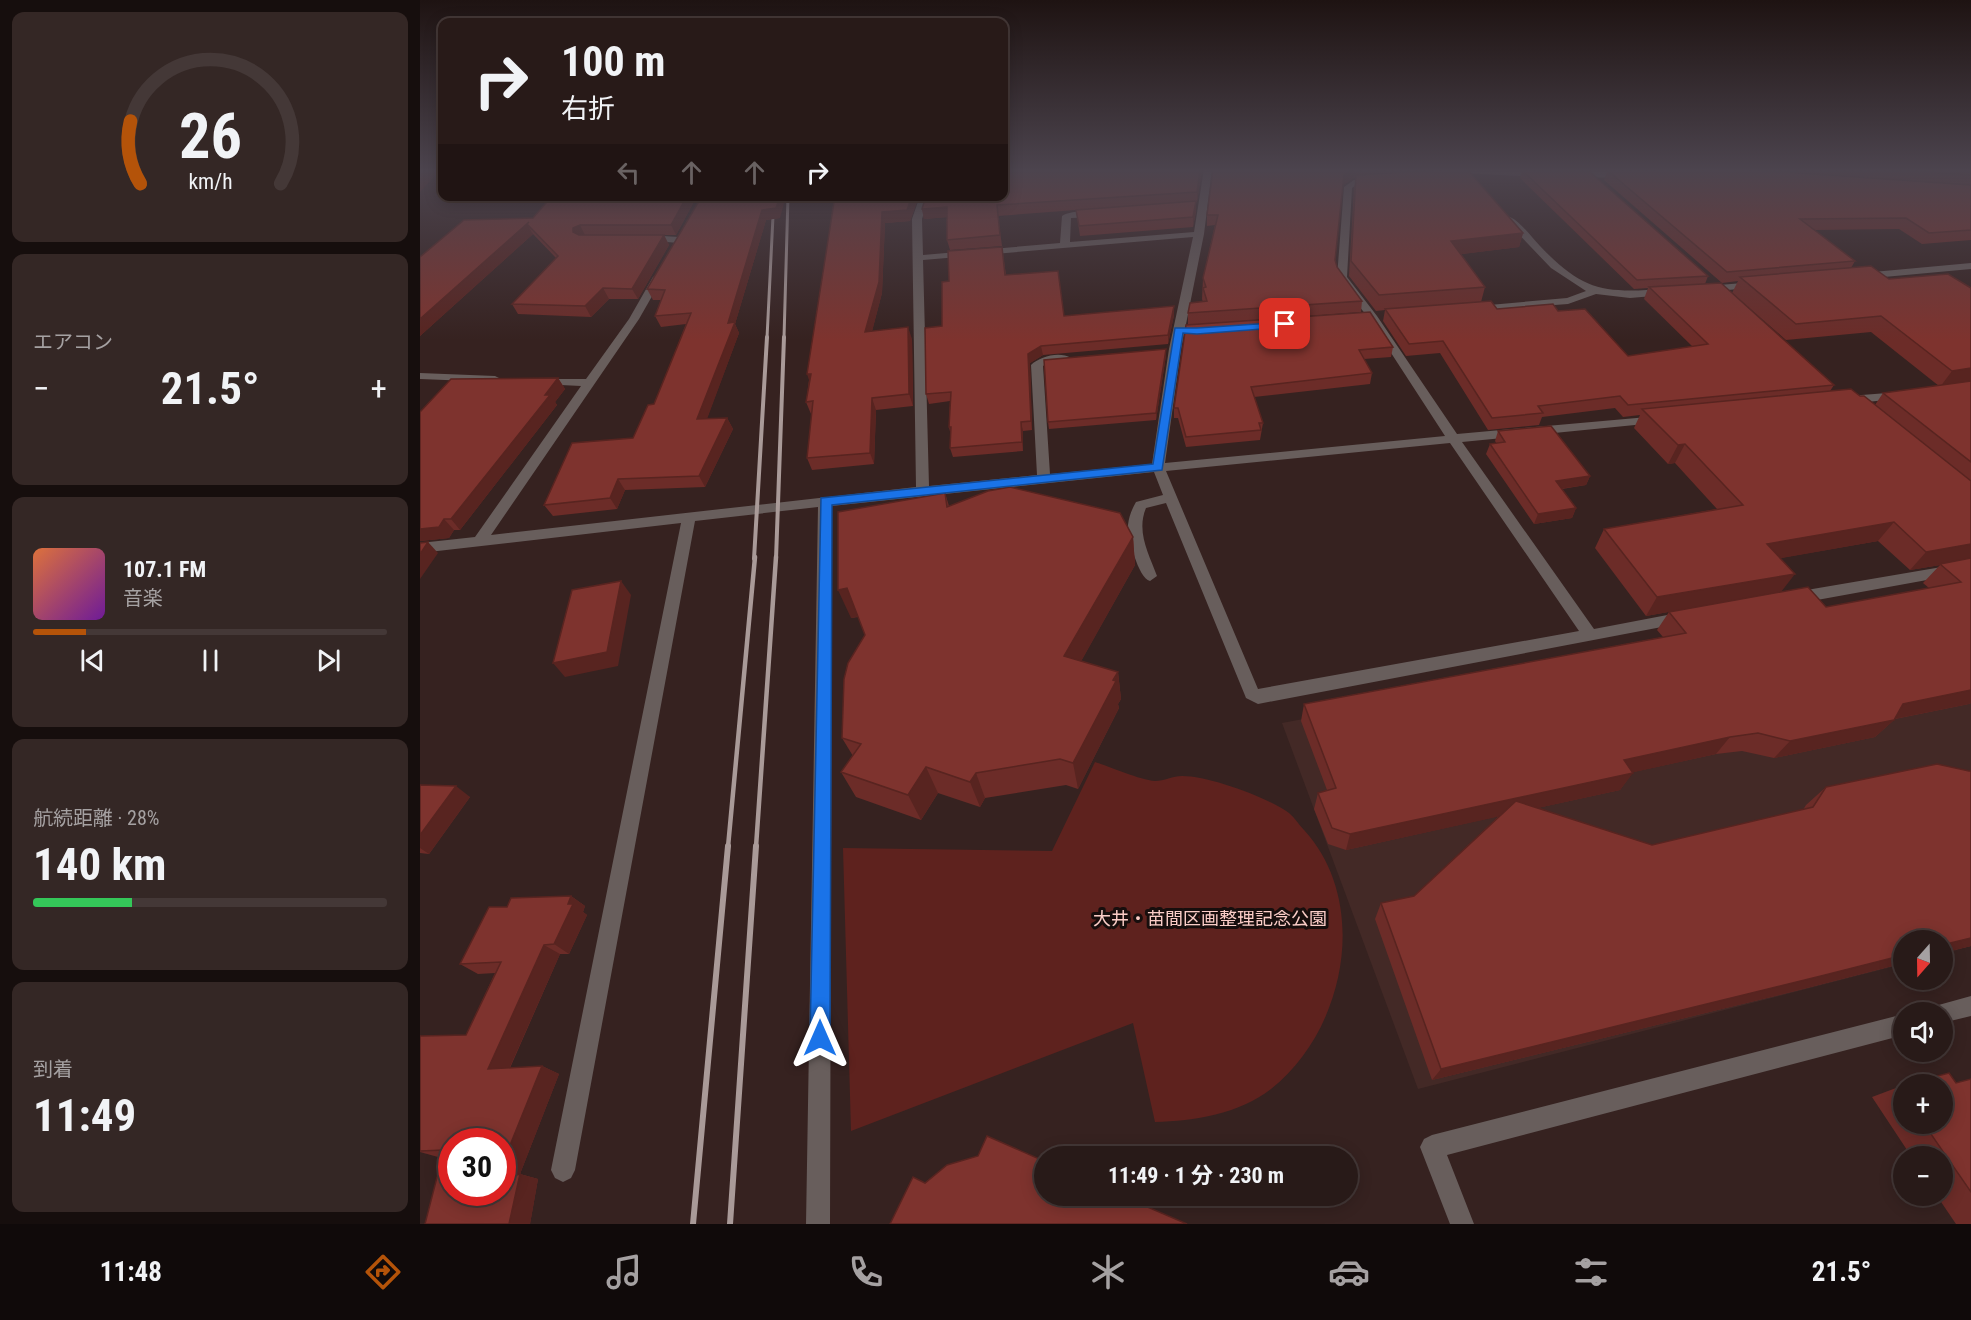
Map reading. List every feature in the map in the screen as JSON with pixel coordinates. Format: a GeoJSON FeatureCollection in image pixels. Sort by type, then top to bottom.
{"type":"FeatureCollection","features":[{"type":"Feature","properties":{"kind":"street"},"geometry":{"type":"LineString","coordinates":[[917,226],[923,492]]}},
{"type":"Feature","properties":{"kind":"street"},"geometry":{"type":"LineString","coordinates":[[1065,245],[1066,226]]}},
{"type":"Feature","properties":{"kind":"street"},"geometry":{"type":"LineString","coordinates":[[1199,226],[1183,330],[1170,350],[1158,467],[1252,693],[1258,697],[1693,616]]}},
{"type":"Feature","properties":{"kind":"street"},"geometry":{"type":"LineString","coordinates":[[1345,226],[1342,277],[1373,318],[1589,634]]}},
{"type":"Feature","properties":{"kind":"street"},"geometry":{"type":"LineString","coordinates":[[1516,226],[1573,281],[1596,291],[1621,295],[1672,292]]}},
{"type":"Feature","properties":{"kind":"street"},"geometry":{"type":"LineString","coordinates":[[918,258],[1199,234]]}},
{"type":"Feature","properties":{"kind":"street"},"geometry":{"type":"LineString","coordinates":[[636,239],[679,240]]}},
{"type":"Feature","properties":{"kind":"street"},"geometry":{"type":"LineString","coordinates":[[1856,276],[1971,266]]}},
{"type":"Feature","properties":{"kind":"street"},"geometry":{"type":"LineString","coordinates":[[480,540],[633,319],[662,270]]}},
{"type":"Feature","properties":{"kind":"street"},"geometry":{"type":"LineString","coordinates":[[1701,274],[1734,302]]}},
{"type":"Feature","properties":{"kind":"street"},"geometry":{"type":"LineString","coordinates":[[1693,291],[1764,284]]}},
{"type":"Feature","properties":{"kind":"street"},"geometry":{"type":"LineString","coordinates":[[1467,309],[1568,301],[1596,291]]}},
{"type":"Feature","properties":{"kind":"street"},"geometry":{"type":"LineString","coordinates":[[1044,479],[1037,365],[1043,360],[1076,357]]}},
{"type":"Feature","properties":{"kind":"street"},"geometry":{"type":"LineString","coordinates":[[420,376],[510,380]]}},
{"type":"Feature","properties":{"kind":"street"},"geometry":{"type":"LineString","coordinates":[[532,381],[588,383]]}},
{"type":"Feature","properties":{"kind":"street"},"geometry":{"type":"LineString","coordinates":[[1843,401],[1914,395]]}},
{"type":"Feature","properties":{"kind":"street"},"geometry":{"type":"LineString","coordinates":[[420,548],[825,501],[1667,418]]}},
{"type":"Feature","properties":{"kind":"street"},"geometry":{"type":"LineString","coordinates":[[1150,576],[1136,536],[1134,517],[1141,505],[1170,497]]}},
{"type":"Feature","properties":{"kind":"street"},"geometry":{"type":"LineString","coordinates":[[818,1224],[825,501]]}},
{"type":"Feature","properties":{"kind":"street"},"geometry":{"type":"LineString","coordinates":[[563,1170],[689,516]]}},
{"type":"Feature","properties":{"kind":"street"},"geometry":{"type":"LineString","coordinates":[[1786,600],[1971,567]]}},
{"type":"Feature","properties":{"kind":"street"},"geometry":{"type":"LineString","coordinates":[[1953,1010],[1971,1006]]}},
{"type":"Feature","properties":{"kind":"street"},"geometry":{"type":"LineString","coordinates":[[1462,1224],[1432,1147],[1893,1027]]}},
{"type":"Feature","properties":{"kind":"shaded area"},"geometry":{"type":"Polygon","coordinates":[[[1971,593],[1971,946],[1953,951],[1953,930],[1893,930],[1893,967],[1418,1089],[1282,723],[1971,593]]]}},
{"type":"Feature","properties":{"kind":"green space","name":"大井・苗間区画整理記念公園"},"geometry":{"type":"Polygon","coordinates":[[[1095,762],[1149,780],[1158,781],[1179,776],[1193,777],[1237,789],[1279,807],[1291,815],[1304,830],[1325,860],[1338,893],[1343,929],[1340,965],[1332,1001],[1317,1034],[1296,1064],[1271,1089],[1245,1105],[1200,1118],[1155,1122],[1133,1023],[851,1131],[843,848],[1052,851],[1095,762]]]}},
{"type":"Feature","properties":{"kind":"building"},"geometry":{"type":"Polygon","coordinates":[[[457,226],[524,226],[420,319],[420,257],[457,226]]]}},
{"type":"Feature","properties":{"kind":"building"},"geometry":{"type":"Polygon","coordinates":[[[529,226],[577,226],[573,228],[573,232],[579,235],[664,235],[632,289],[603,288],[585,306],[512,304],[558,256],[529,226]]]}},
{"type":"Feature","properties":{"kind":"building"},"geometry":{"type":"Polygon","coordinates":[[[684,226],[757,226],[728,323],[735,322],[697,419],[727,418],[699,476],[618,479],[610,498],[544,505],[572,443],[633,438],[648,405],[654,404],[691,313],[655,316],[665,290],[647,289],[684,226]]]}},
{"type":"Feature","properties":{"kind":"building"},"geometry":{"type":"Polygon","coordinates":[[[830,226],[881,226],[879,282],[865,332],[908,327],[909,394],[872,398],[870,453],[807,458],[813,401],[806,402],[811,374],[807,374],[830,226]]]}},
{"type":"Feature","properties":{"kind":"building"},"geometry":{"type":"Polygon","coordinates":[[[947,226],[999,226],[1000,235],[947,240],[947,226]]]}},
{"type":"Feature","properties":{"kind":"building"},"geometry":{"type":"Polygon","coordinates":[[[1215,226],[1339,226],[1335,260],[1337,267],[1362,301],[1188,313],[1190,303],[1207,301],[1203,278],[1215,226]]]}},
{"type":"Feature","properties":{"kind":"building"},"geometry":{"type":"Polygon","coordinates":[[[1353,226],[1517,226],[1523,233],[1451,241],[1485,287],[1379,295],[1351,261],[1353,226]]]}},
{"type":"Feature","properties":{"kind":"building"},"geometry":{"type":"Polygon","coordinates":[[[1581,226],[1651,226],[1708,276],[1637,280],[1581,226]]]}},
{"type":"Feature","properties":{"kind":"building"},"geometry":{"type":"Polygon","coordinates":[[[1673,226],[1809,226],[1855,261],[1727,272],[1673,226]]]}},
{"type":"Feature","properties":{"kind":"building"},"geometry":{"type":"Polygon","coordinates":[[[1918,226],[1971,226],[1971,230],[1929,233],[1918,226]]]}},
{"type":"Feature","properties":{"kind":"building"},"geometry":{"type":"Polygon","coordinates":[[[1002,247],[1005,275],[1058,271],[1064,316],[1174,306],[1168,335],[1041,346],[1028,354],[1031,421],[1021,422],[1022,442],[950,448],[951,392],[926,394],[925,328],[942,326],[942,282],[949,281],[948,251],[1002,247]]]}},
{"type":"Feature","properties":{"kind":"building"},"geometry":{"type":"Polygon","coordinates":[[[1871,266],[1889,279],[1948,274],[1971,288],[1971,368],[1952,371],[1881,316],[1796,324],[1740,277],[1871,266]]]}},
{"type":"Feature","properties":{"kind":"building"},"geometry":{"type":"Polygon","coordinates":[[[1721,283],[1834,385],[1628,405],[1620,396],[1538,406],[1543,413],[1492,418],[1443,341],[1409,344],[1385,309],[1491,301],[1497,309],[1553,304],[1558,311],[1585,309],[1628,356],[1708,344],[1649,287],[1721,283]]]}},
{"type":"Feature","properties":{"kind":"building"},"geometry":{"type":"Polygon","coordinates":[[[1370,312],[1393,347],[1359,350],[1372,373],[1251,387],[1263,423],[1259,423],[1261,430],[1186,437],[1178,408],[1174,408],[1186,325],[1370,312]]]}},
{"type":"Feature","properties":{"kind":"building"},"geometry":{"type":"Polygon","coordinates":[[[1166,349],[1156,413],[1048,422],[1044,360],[1166,349]]]}},
{"type":"Feature","properties":{"kind":"building"},"geometry":{"type":"Polygon","coordinates":[[[558,378],[545,395],[550,395],[451,519],[444,519],[439,527],[420,529],[420,412],[451,379],[558,378]]]}},
{"type":"Feature","properties":{"kind":"building"},"geometry":{"type":"Polygon","coordinates":[[[1971,381],[1971,462],[1883,393],[1971,381]]]}},
{"type":"Feature","properties":{"kind":"building"},"geometry":{"type":"Polygon","coordinates":[[[1851,389],[1860,396],[1864,396],[1971,481],[1971,544],[1926,552],[1894,522],[1767,544],[1795,574],[1657,597],[1604,529],[1743,505],[1685,444],[1678,445],[1642,409],[1851,389]]]}},
{"type":"Feature","properties":{"kind":"building"},"geometry":{"type":"Polygon","coordinates":[[[1551,426],[1590,476],[1556,481],[1576,508],[1538,514],[1490,444],[1505,442],[1498,431],[1551,426]]]}},
{"type":"Feature","properties":{"kind":"building"},"geometry":{"type":"Polygon","coordinates":[[[1010,487],[1120,513],[1133,537],[1064,656],[1118,672],[1113,680],[1116,681],[1073,763],[1060,759],[976,773],[970,782],[926,767],[908,795],[841,772],[861,744],[842,738],[844,679],[848,663],[865,635],[847,588],[838,590],[838,512],[945,493],[947,507],[988,491],[1010,487]]]}},
{"type":"Feature","properties":{"kind":"building"},"geometry":{"type":"Polygon","coordinates":[[[428,542],[420,554],[420,543],[428,542]]]}},
{"type":"Feature","properties":{"kind":"building"},"geometry":{"type":"Polygon","coordinates":[[[1971,558],[1971,690],[1903,704],[1894,720],[1790,741],[1758,733],[1730,737],[1624,760],[1633,773],[1350,834],[1332,828],[1318,793],[1336,788],[1304,704],[1686,633],[1669,612],[1808,587],[1826,607],[1961,582],[1940,564],[1971,558]]]}},
{"type":"Feature","properties":{"kind":"building"},"geometry":{"type":"Polygon","coordinates":[[[621,581],[607,652],[553,663],[572,590],[621,581]]]}},
{"type":"Feature","properties":{"kind":"building"},"geometry":{"type":"Polygon","coordinates":[[[1937,764],[1971,771],[1971,938],[1953,942],[1953,930],[1893,930],[1893,958],[1441,1069],[1381,903],[1414,896],[1516,801],[1652,845],[1813,807],[1826,787],[1937,764]]]}},
{"type":"Feature","properties":{"kind":"building"},"geometry":{"type":"Polygon","coordinates":[[[420,785],[456,786],[420,835],[420,785]]]}},
{"type":"Feature","properties":{"kind":"building"},"geometry":{"type":"Polygon","coordinates":[[[571,896],[568,904],[573,904],[554,944],[544,945],[488,1069],[542,1066],[516,1130],[516,1128],[438,1128],[438,1150],[420,1151],[420,1036],[466,1035],[501,962],[460,964],[489,907],[507,907],[511,898],[571,896]]]}},
{"type":"Feature","properties":{"kind":"building"},"geometry":{"type":"Polygon","coordinates":[[[1953,1079],[1956,1083],[1971,1079],[1971,1192],[1953,1166],[1953,1146],[1939,1146],[1931,1134],[1953,1134],[1953,1079]]]}},
{"type":"Feature","properties":{"kind":"building"},"geometry":{"type":"Polygon","coordinates":[[[987,1136],[1034,1157],[1034,1206],[1145,1206],[1187,1224],[890,1224],[913,1177],[925,1183],[947,1165],[978,1156],[987,1136]]]}},
{"type":"Feature","properties":{"kind":"building"},"geometry":{"type":"Polygon","coordinates":[[[438,1173],[438,1206],[513,1206],[509,1224],[425,1224],[438,1173]]]}},
{"type":"Feature","properties":{"kind":"building"},"geometry":{"type":"Polygon","coordinates":[[[520,1174],[516,1192],[516,1175],[520,1174]]]}},
{"type":"Feature","properties":{"kind":"railway"},"geometry":{"type":"LineString","coordinates":[[767,338],[773,226]]}},
{"type":"Feature","properties":{"kind":"railway"},"geometry":{"type":"LineString","coordinates":[[784,338],[787,226]]}},
{"type":"Feature","properties":{"kind":"railway"},"geometry":{"type":"LineString","coordinates":[[754,559],[767,337]]}},
{"type":"Feature","properties":{"kind":"railway"},"geometry":{"type":"LineString","coordinates":[[776,559],[784,337]]}},
{"type":"Feature","properties":{"kind":"railway"},"geometry":{"type":"LineString","coordinates":[[728,847],[755,557]]}},
{"type":"Feature","properties":{"kind":"railway"},"geometry":{"type":"LineString","coordinates":[[756,847],[776,557]]}},
{"type":"Feature","properties":{"kind":"railway"},"geometry":{"type":"LineString","coordinates":[[693,1224],[728,846]]}},
{"type":"Feature","properties":{"kind":"railway"},"geometry":{"type":"LineString","coordinates":[[730,1224],[756,846]]}},
{"type":"Feature","properties":{"kind":"route"},"geometry":{"type":"LineString","coordinates":[[820,1038],[825,501],[1158,467],[1179,330],[1197,331],[1285,324]]}}]}
